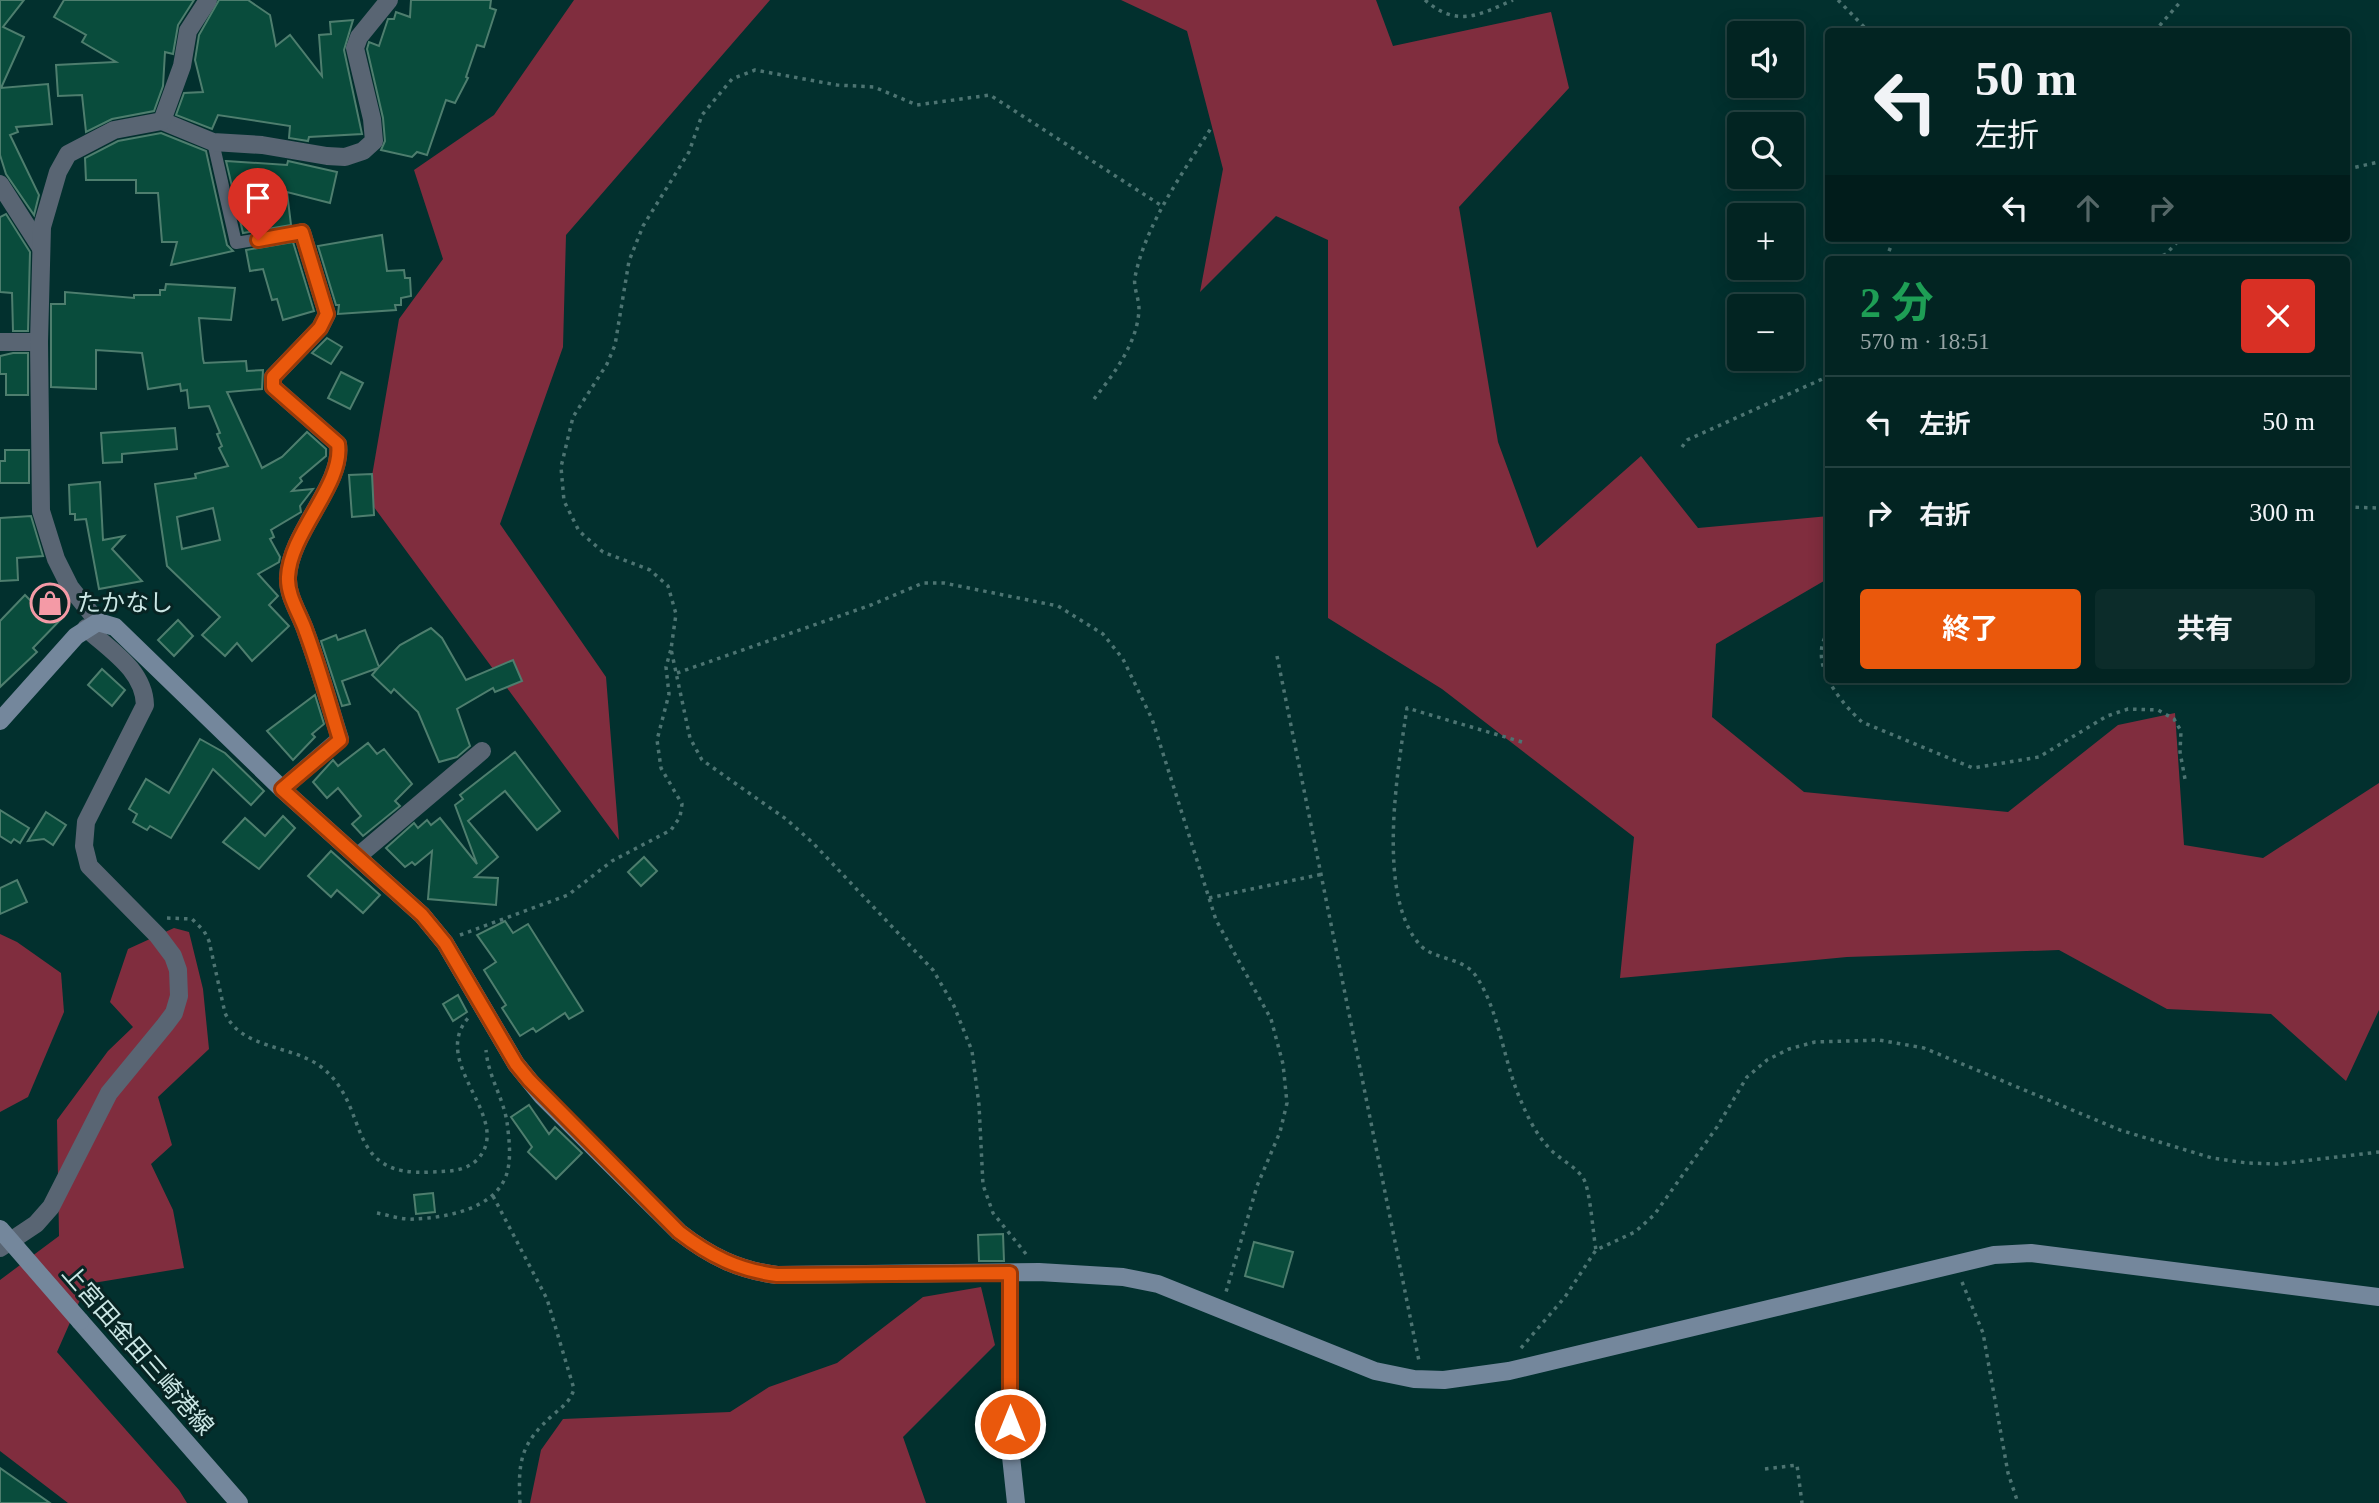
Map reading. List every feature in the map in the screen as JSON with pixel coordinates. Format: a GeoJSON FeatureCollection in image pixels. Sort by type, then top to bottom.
{"type":"FeatureCollection","features":[{"type":"Feature","properties":{"kind":"street"},"geometry":{"type":"LineString","coordinates":[[162,121],[182,66],[188,31],[208,0]]}},
{"type":"Feature","properties":{"kind":"street"},"geometry":{"type":"LineString","coordinates":[[0,1248],[36,1224],[51,1207],[109,1093],[174,1013],[179,996],[178,970],[173,956],[144,921],[89,866],[84,846],[86,822],[145,705],[144,690],[131,669],[92,625],[70,587],[56,559],[41,511],[39,342],[41,248],[46,211],[68,153],[114,130],[162,121],[213,142],[262,145],[345,157],[363,150],[374,141],[372,119],[355,48],[359,37],[389,0]]}},
{"type":"Feature","properties":{"kind":"street"},"geometry":{"type":"LineString","coordinates":[[0,184],[41,248]]}},
{"type":"Feature","properties":{"kind":"street"},"geometry":{"type":"LineString","coordinates":[[282,789],[340,740],[306,631],[293,605],[288,578],[295,543],[316,508],[340,455],[338,444],[273,387],[273,377],[320,328],[327,314],[302,232]]}},
{"type":"Feature","properties":{"kind":"street"},"geometry":{"type":"LineString","coordinates":[[0,342],[39,342]]}},
{"type":"Feature","properties":{"kind":"street"},"geometry":{"type":"LineString","coordinates":[[92,625],[115,627],[282,789],[422,915],[445,943],[516,1064],[542,1096],[679,1232],[725,1262],[749,1272],[777,1275],[1039,1272],[1123,1277],[1158,1284],[1375,1371],[1444,1380],[1509,1371],[1697,1328],[1955,1262],[2031,1253],[2379,1297]]}},
{"type":"Feature","properties":{"kind":"street"},"geometry":{"type":"LineString","coordinates":[[0,721],[92,625]]}},
{"type":"Feature","properties":{"kind":"street"},"geometry":{"type":"LineString","coordinates":[[357,857],[482,751]]}},
{"type":"Feature","properties":{"kind":"street","name":"上宮田金田三崎港線"},"geometry":{"type":"LineString","coordinates":[[0,1229],[239,1503]]}},
{"type":"Feature","properties":{"kind":"street"},"geometry":{"type":"LineString","coordinates":[[1010,1273],[1010,1447],[1016,1503]]}},
{"type":"Feature","properties":{"kind":"lane"},"geometry":{"type":"LineString","coordinates":[[213,142],[236,243],[302,232]]}},
{"type":"Feature","properties":{"kind":"path"},"geometry":{"type":"LineString","coordinates":[[1425,0],[1453,16],[1472,18],[1514,0]]}},
{"type":"Feature","properties":{"kind":"path"},"geometry":{"type":"LineString","coordinates":[[1838,0],[1865,28]]}},
{"type":"Feature","properties":{"kind":"path"},"geometry":{"type":"LineString","coordinates":[[2158,28],[2182,0]]}},
{"type":"Feature","properties":{"kind":"path"},"geometry":{"type":"LineString","coordinates":[[445,943],[483,924],[568,895],[612,861],[671,830],[680,817],[682,804],[661,768],[657,740],[669,694],[666,667],[676,614],[668,586],[650,570],[603,552],[579,531],[564,501],[561,467],[573,417],[607,365],[615,345],[629,261],[643,226],[690,152],[702,115],[732,79],[755,70],[837,85],[874,87],[917,105],[990,95],[1162,206]]}},
{"type":"Feature","properties":{"kind":"path"},"geometry":{"type":"LineString","coordinates":[[1094,399],[1112,377],[1133,338],[1139,309],[1135,279],[1162,206],[1211,128]]}},
{"type":"Feature","properties":{"kind":"path"},"geometry":{"type":"LineString","coordinates":[[2350,168],[2379,162]]}},
{"type":"Feature","properties":{"kind":"path"},"geometry":{"type":"LineString","coordinates":[[2159,256],[2176,242]]}},
{"type":"Feature","properties":{"kind":"path"},"geometry":{"type":"LineString","coordinates":[[1682,446],[1687,440],[1825,378]]}},
{"type":"Feature","properties":{"kind":"path"},"geometry":{"type":"LineString","coordinates":[[2350,507],[2379,508]]}},
{"type":"Feature","properties":{"kind":"path"},"geometry":{"type":"LineString","coordinates":[[677,673],[871,605],[923,583],[944,583],[1058,606],[1103,634],[1123,659],[1152,719],[1216,920],[1270,1019],[1283,1065],[1287,1103],[1280,1132],[1257,1186],[1221,1308]]}},
{"type":"Feature","properties":{"kind":"path"},"geometry":{"type":"LineString","coordinates":[[1825,641],[1820,654],[1825,674]]}},
{"type":"Feature","properties":{"kind":"path"},"geometry":{"type":"LineString","coordinates":[[671,649],[690,738],[702,760],[786,819],[813,843],[933,971],[954,1006],[972,1051],[979,1105],[983,1185],[993,1213],[1039,1272]]}},
{"type":"Feature","properties":{"kind":"path"},"geometry":{"type":"LineString","coordinates":[[1277,656],[1423,1379]]}},
{"type":"Feature","properties":{"kind":"path"},"geometry":{"type":"LineString","coordinates":[[1831,683],[1849,710],[1862,722],[1973,768],[2039,757],[2107,716],[2128,709],[2158,710],[2174,719],[2181,732],[2180,752],[2185,779]]}},
{"type":"Feature","properties":{"kind":"path"},"geometry":{"type":"LineString","coordinates":[[1522,742],[1407,708],[1398,768],[1394,868],[1399,902],[1409,929],[1422,948],[1460,963],[1475,974],[1486,996],[1520,1100],[1537,1134],[1552,1152],[1584,1178],[1590,1194],[1589,1214],[1596,1250]]}},
{"type":"Feature","properties":{"kind":"path"},"geometry":{"type":"LineString","coordinates":[[1209,898],[1323,874]]}},
{"type":"Feature","properties":{"kind":"path"},"geometry":{"type":"LineString","coordinates":[[144,921],[185,917],[198,923],[209,941],[225,1013],[231,1024],[251,1038],[309,1060],[327,1073],[346,1099],[372,1155],[393,1171],[408,1174],[458,1171],[478,1158],[484,1148],[487,1127],[460,1066],[458,1044],[464,1023],[480,1005]]}},
{"type":"Feature","properties":{"kind":"path"},"geometry":{"type":"LineString","coordinates":[[377,1213],[411,1220],[454,1214],[493,1196],[506,1176],[509,1151],[506,1120],[487,1064],[485,1041],[492,1026]]}},
{"type":"Feature","properties":{"kind":"path"},"geometry":{"type":"LineString","coordinates":[[1509,1371],[1520,1350],[1565,1297],[1596,1250],[1635,1232],[1654,1215],[1717,1127],[1747,1077],[1778,1055],[1815,1042],[1878,1041],[1924,1048],[2120,1130],[2212,1158],[2278,1164],[2379,1152]]}},
{"type":"Feature","properties":{"kind":"path"},"geometry":{"type":"LineString","coordinates":[[493,1196],[547,1299],[574,1390],[571,1400],[536,1434],[519,1461],[520,1503]]}},
{"type":"Feature","properties":{"kind":"path"},"geometry":{"type":"LineString","coordinates":[[1955,1262],[1983,1333],[2008,1473],[2018,1503]]}},
{"type":"Feature","properties":{"kind":"path"},"geometry":{"type":"LineString","coordinates":[[1765,1469],[1797,1465],[1802,1503]]}},
{"type":"Feature","properties":{"kind":"shaded area"},"geometry":{"type":"Polygon","coordinates":[[[574,0],[770,0],[566,235],[563,347],[500,524],[606,677],[619,840],[368,499],[399,319],[443,259],[414,170],[494,115],[574,0]]]}},
{"type":"Feature","properties":{"kind":"shaded area"},"geometry":{"type":"Polygon","coordinates":[[[1121,0],[1376,0],[1393,46],[1551,12],[1569,88],[1459,207],[1498,442],[1537,548],[1641,456],[1698,528],[1825,516],[1825,580],[1716,644],[1712,717],[1804,792],[2008,812],[2118,725],[2175,713],[2184,845],[2263,858],[2379,783],[2379,1010],[2346,1081],[2271,1014],[2167,1009],[2059,950],[1847,957],[1620,978],[1634,837],[1442,689],[1328,618],[1328,240],[1276,216],[1200,292],[1223,169],[1187,31],[1121,0]]]}},
{"type":"Feature","properties":{"kind":"shaded area"},"geometry":{"type":"Polygon","coordinates":[[[174,928],[189,932],[203,989],[209,1049],[158,1097],[172,1145],[151,1164],[173,1210],[184,1268],[87,1284],[57,1352],[179,1490],[187,1503],[68,1503],[0,1451],[0,1280],[59,1236],[57,1120],[108,1051],[133,1027],[110,1002],[128,949],[174,928]]]}},
{"type":"Feature","properties":{"kind":"shaded area"},"geometry":{"type":"Polygon","coordinates":[[[0,934],[17,942],[61,973],[64,1012],[28,1097],[0,1112],[0,934]]]}},
{"type":"Feature","properties":{"kind":"shaded area"},"geometry":{"type":"Polygon","coordinates":[[[981,1287],[995,1345],[903,1437],[926,1503],[530,1503],[541,1450],[563,1419],[730,1412],[769,1387],[837,1363],[923,1297],[981,1287]]]}},
{"type":"Feature","properties":{"kind":"building"},"geometry":{"type":"Polygon","coordinates":[[[0,0],[24,0],[3,27],[24,37],[1,88],[48,84],[52,124],[16,127],[18,132],[10,135],[39,195],[34,215],[6,174],[0,155],[0,0]]]}},
{"type":"Feature","properties":{"kind":"building"},"geometry":{"type":"Polygon","coordinates":[[[64,0],[194,0],[178,25],[173,54],[165,52],[163,86],[154,111],[112,119],[86,132],[82,95],[58,96],[56,65],[116,62],[82,42],[86,35],[54,17],[64,0]]]}},
{"type":"Feature","properties":{"kind":"building"},"geometry":{"type":"Polygon","coordinates":[[[219,0],[248,0],[270,15],[276,46],[290,35],[322,76],[319,35],[331,34],[330,22],[353,20],[344,50],[362,134],[309,137],[308,141],[289,138],[290,126],[218,115],[212,129],[176,115],[184,93],[203,92],[195,60],[199,35],[219,0]]]}},
{"type":"Feature","properties":{"kind":"building"},"geometry":{"type":"Polygon","coordinates":[[[411,0],[491,0],[490,8],[496,10],[484,47],[477,45],[466,77],[468,78],[455,103],[446,100],[427,155],[417,152],[412,157],[381,150],[385,141],[383,118],[367,49],[369,42],[379,46],[388,19],[394,19],[396,12],[410,17],[411,0]]]}},
{"type":"Feature","properties":{"kind":"building"},"geometry":{"type":"Polygon","coordinates":[[[161,133],[206,151],[227,245],[233,251],[171,265],[177,242],[162,242],[158,193],[136,193],[136,180],[86,180],[85,158],[118,141],[161,133]]]}},
{"type":"Feature","properties":{"kind":"building"},"geometry":{"type":"Polygon","coordinates":[[[226,161],[287,165],[288,161],[337,172],[330,203],[287,192],[291,225],[243,233],[226,161]]]}},
{"type":"Feature","properties":{"kind":"building"},"geometry":{"type":"Polygon","coordinates":[[[6,214],[30,252],[28,331],[13,331],[12,293],[0,292],[0,217],[6,214]]]}},
{"type":"Feature","properties":{"kind":"building"},"geometry":{"type":"Polygon","coordinates":[[[382,235],[387,271],[404,270],[405,278],[410,278],[411,296],[401,298],[401,305],[395,305],[396,310],[338,314],[339,305],[336,305],[318,246],[382,235]]]}},
{"type":"Feature","properties":{"kind":"building"},"geometry":{"type":"Polygon","coordinates":[[[293,242],[314,311],[283,320],[277,299],[272,300],[263,269],[250,271],[246,250],[293,242]]]}},
{"type":"Feature","properties":{"kind":"building"},"geometry":{"type":"Polygon","coordinates":[[[166,284],[235,288],[231,320],[199,318],[203,359],[204,363],[246,361],[247,371],[263,370],[262,389],[227,392],[262,468],[282,457],[307,432],[326,449],[326,456],[300,478],[302,481],[292,491],[313,489],[300,506],[301,512],[271,530],[274,537],[270,539],[280,557],[279,562],[258,574],[278,596],[269,605],[289,626],[252,661],[237,643],[225,656],[202,635],[220,617],[167,566],[155,484],[196,478],[195,474],[228,466],[219,448],[222,446],[217,434],[220,433],[209,406],[189,408],[187,390],[181,391],[180,384],[148,389],[142,353],[96,350],[96,389],[51,387],[51,304],[65,304],[65,292],[134,298],[134,295],[160,295],[160,290],[165,290],[166,284]],[[213,508],[177,517],[182,549],[220,540],[213,508]]]}},
{"type":"Feature","properties":{"kind":"building"},"geometry":{"type":"Polygon","coordinates":[[[327,338],[342,347],[331,364],[312,353],[327,338]]]}},
{"type":"Feature","properties":{"kind":"building"},"geometry":{"type":"Polygon","coordinates":[[[28,353],[28,395],[6,395],[6,374],[0,374],[0,356],[28,353]]]}},
{"type":"Feature","properties":{"kind":"building"},"geometry":{"type":"Polygon","coordinates":[[[341,372],[363,383],[350,409],[328,398],[341,372]]]}},
{"type":"Feature","properties":{"kind":"building"},"geometry":{"type":"Polygon","coordinates":[[[175,428],[177,449],[122,454],[122,462],[103,463],[101,433],[175,428]]]}},
{"type":"Feature","properties":{"kind":"building"},"geometry":{"type":"Polygon","coordinates":[[[5,450],[29,450],[29,483],[0,483],[0,461],[5,461],[5,450]]]}},
{"type":"Feature","properties":{"kind":"building"},"geometry":{"type":"Polygon","coordinates":[[[372,474],[374,515],[352,517],[349,475],[372,474]]]}},
{"type":"Feature","properties":{"kind":"building"},"geometry":{"type":"Polygon","coordinates":[[[100,482],[103,540],[124,536],[112,549],[142,581],[99,589],[86,519],[75,520],[75,514],[70,514],[69,485],[100,482]]]}},
{"type":"Feature","properties":{"kind":"building"},"geometry":{"type":"Polygon","coordinates":[[[31,516],[43,556],[17,558],[18,580],[0,581],[0,518],[31,516]]]}},
{"type":"Feature","properties":{"kind":"building"},"geometry":{"type":"Polygon","coordinates":[[[25,595],[35,605],[43,597],[64,616],[33,648],[37,652],[0,687],[0,621],[25,595]]]}},
{"type":"Feature","properties":{"kind":"building"},"geometry":{"type":"Polygon","coordinates":[[[178,620],[193,636],[174,656],[158,640],[178,620]]]}},
{"type":"Feature","properties":{"kind":"building"},"geometry":{"type":"Polygon","coordinates":[[[431,628],[442,638],[466,680],[513,660],[522,681],[495,692],[493,688],[457,709],[470,746],[457,757],[439,762],[418,712],[394,689],[391,693],[372,675],[378,668],[342,681],[350,704],[342,706],[321,641],[336,635],[338,640],[365,630],[379,667],[400,645],[431,628]]]}},
{"type":"Feature","properties":{"kind":"building"},"geometry":{"type":"Polygon","coordinates":[[[102,669],[125,690],[112,706],[88,685],[102,669]]]}},
{"type":"Feature","properties":{"kind":"building"},"geometry":{"type":"Polygon","coordinates":[[[315,695],[324,724],[312,734],[315,737],[293,760],[267,731],[315,695]]]}},
{"type":"Feature","properties":{"kind":"building"},"geometry":{"type":"Polygon","coordinates":[[[200,739],[225,753],[264,791],[251,805],[213,769],[171,838],[150,826],[147,830],[133,822],[137,814],[129,809],[146,779],[169,793],[200,739]]]}},
{"type":"Feature","properties":{"kind":"building"},"geometry":{"type":"Polygon","coordinates":[[[368,743],[377,754],[384,749],[412,784],[395,801],[400,806],[363,836],[352,824],[361,816],[338,788],[327,798],[313,782],[333,760],[338,766],[368,743]]]}},
{"type":"Feature","properties":{"kind":"building"},"geometry":{"type":"Polygon","coordinates":[[[515,752],[560,811],[537,830],[505,791],[468,821],[498,857],[475,877],[498,878],[496,905],[428,899],[432,851],[415,865],[412,862],[405,867],[386,848],[414,823],[418,828],[427,820],[431,825],[440,818],[477,864],[455,805],[463,799],[460,795],[515,752]]]}},
{"type":"Feature","properties":{"kind":"building"},"geometry":{"type":"Polygon","coordinates":[[[0,810],[29,828],[20,843],[14,839],[11,843],[0,836],[0,810]]]}},
{"type":"Feature","properties":{"kind":"building"},"geometry":{"type":"Polygon","coordinates":[[[46,812],[66,825],[53,845],[44,839],[28,841],[46,812]]]}},
{"type":"Feature","properties":{"kind":"building"},"geometry":{"type":"Polygon","coordinates":[[[283,816],[295,828],[259,869],[223,842],[245,818],[265,836],[283,816]]]}},
{"type":"Feature","properties":{"kind":"building"},"geometry":{"type":"Polygon","coordinates":[[[331,851],[380,895],[363,913],[337,890],[331,897],[308,876],[331,851]]]}},
{"type":"Feature","properties":{"kind":"building"},"geometry":{"type":"Polygon","coordinates":[[[644,857],[657,871],[641,886],[628,872],[644,857]]]}},
{"type":"Feature","properties":{"kind":"building"},"geometry":{"type":"Polygon","coordinates":[[[17,880],[27,902],[0,914],[0,888],[17,880]]]}},
{"type":"Feature","properties":{"kind":"building"},"geometry":{"type":"Polygon","coordinates":[[[505,921],[513,933],[528,924],[583,1011],[569,1019],[565,1013],[536,1032],[533,1028],[520,1036],[502,1008],[506,1005],[484,970],[496,962],[477,935],[505,921]]]}},
{"type":"Feature","properties":{"kind":"building"},"geometry":{"type":"Polygon","coordinates":[[[458,995],[467,1012],[453,1021],[443,1004],[458,995]]]}},
{"type":"Feature","properties":{"kind":"building"},"geometry":{"type":"Polygon","coordinates":[[[529,1105],[549,1134],[555,1127],[582,1153],[556,1179],[528,1152],[532,1147],[511,1117],[529,1105]]]}},
{"type":"Feature","properties":{"kind":"building"},"geometry":{"type":"Polygon","coordinates":[[[433,1193],[435,1212],[416,1214],[414,1195],[433,1193]]]}},
{"type":"Feature","properties":{"kind":"building"},"geometry":{"type":"Polygon","coordinates":[[[1003,1234],[1004,1261],[979,1261],[978,1235],[1003,1234]]]}},
{"type":"Feature","properties":{"kind":"building"},"geometry":{"type":"Polygon","coordinates":[[[1254,1242],[1293,1252],[1283,1287],[1245,1276],[1254,1242]]]}},
{"type":"Feature","properties":{"kind":"building"},"geometry":{"type":"Polygon","coordinates":[[[0,1468],[50,1503],[0,1503],[0,1468]]]}},
{"type":"Feature","properties":{"kind":"place","name":"たかなし"},"geometry":{"type":"Point","coordinates":[50,603]}},
{"type":"Feature","properties":{"kind":"route"},"geometry":{"type":"LineString","coordinates":[[258,240],[302,232],[327,314],[320,328],[273,377],[273,387],[338,444],[340,455],[316,508],[295,543],[288,578],[293,605],[306,631],[340,740],[282,789],[422,915],[445,943],[516,1064],[542,1096],[679,1232],[700,1248],[749,1272],[777,1275],[1010,1273],[1010,1424]]}}]}
